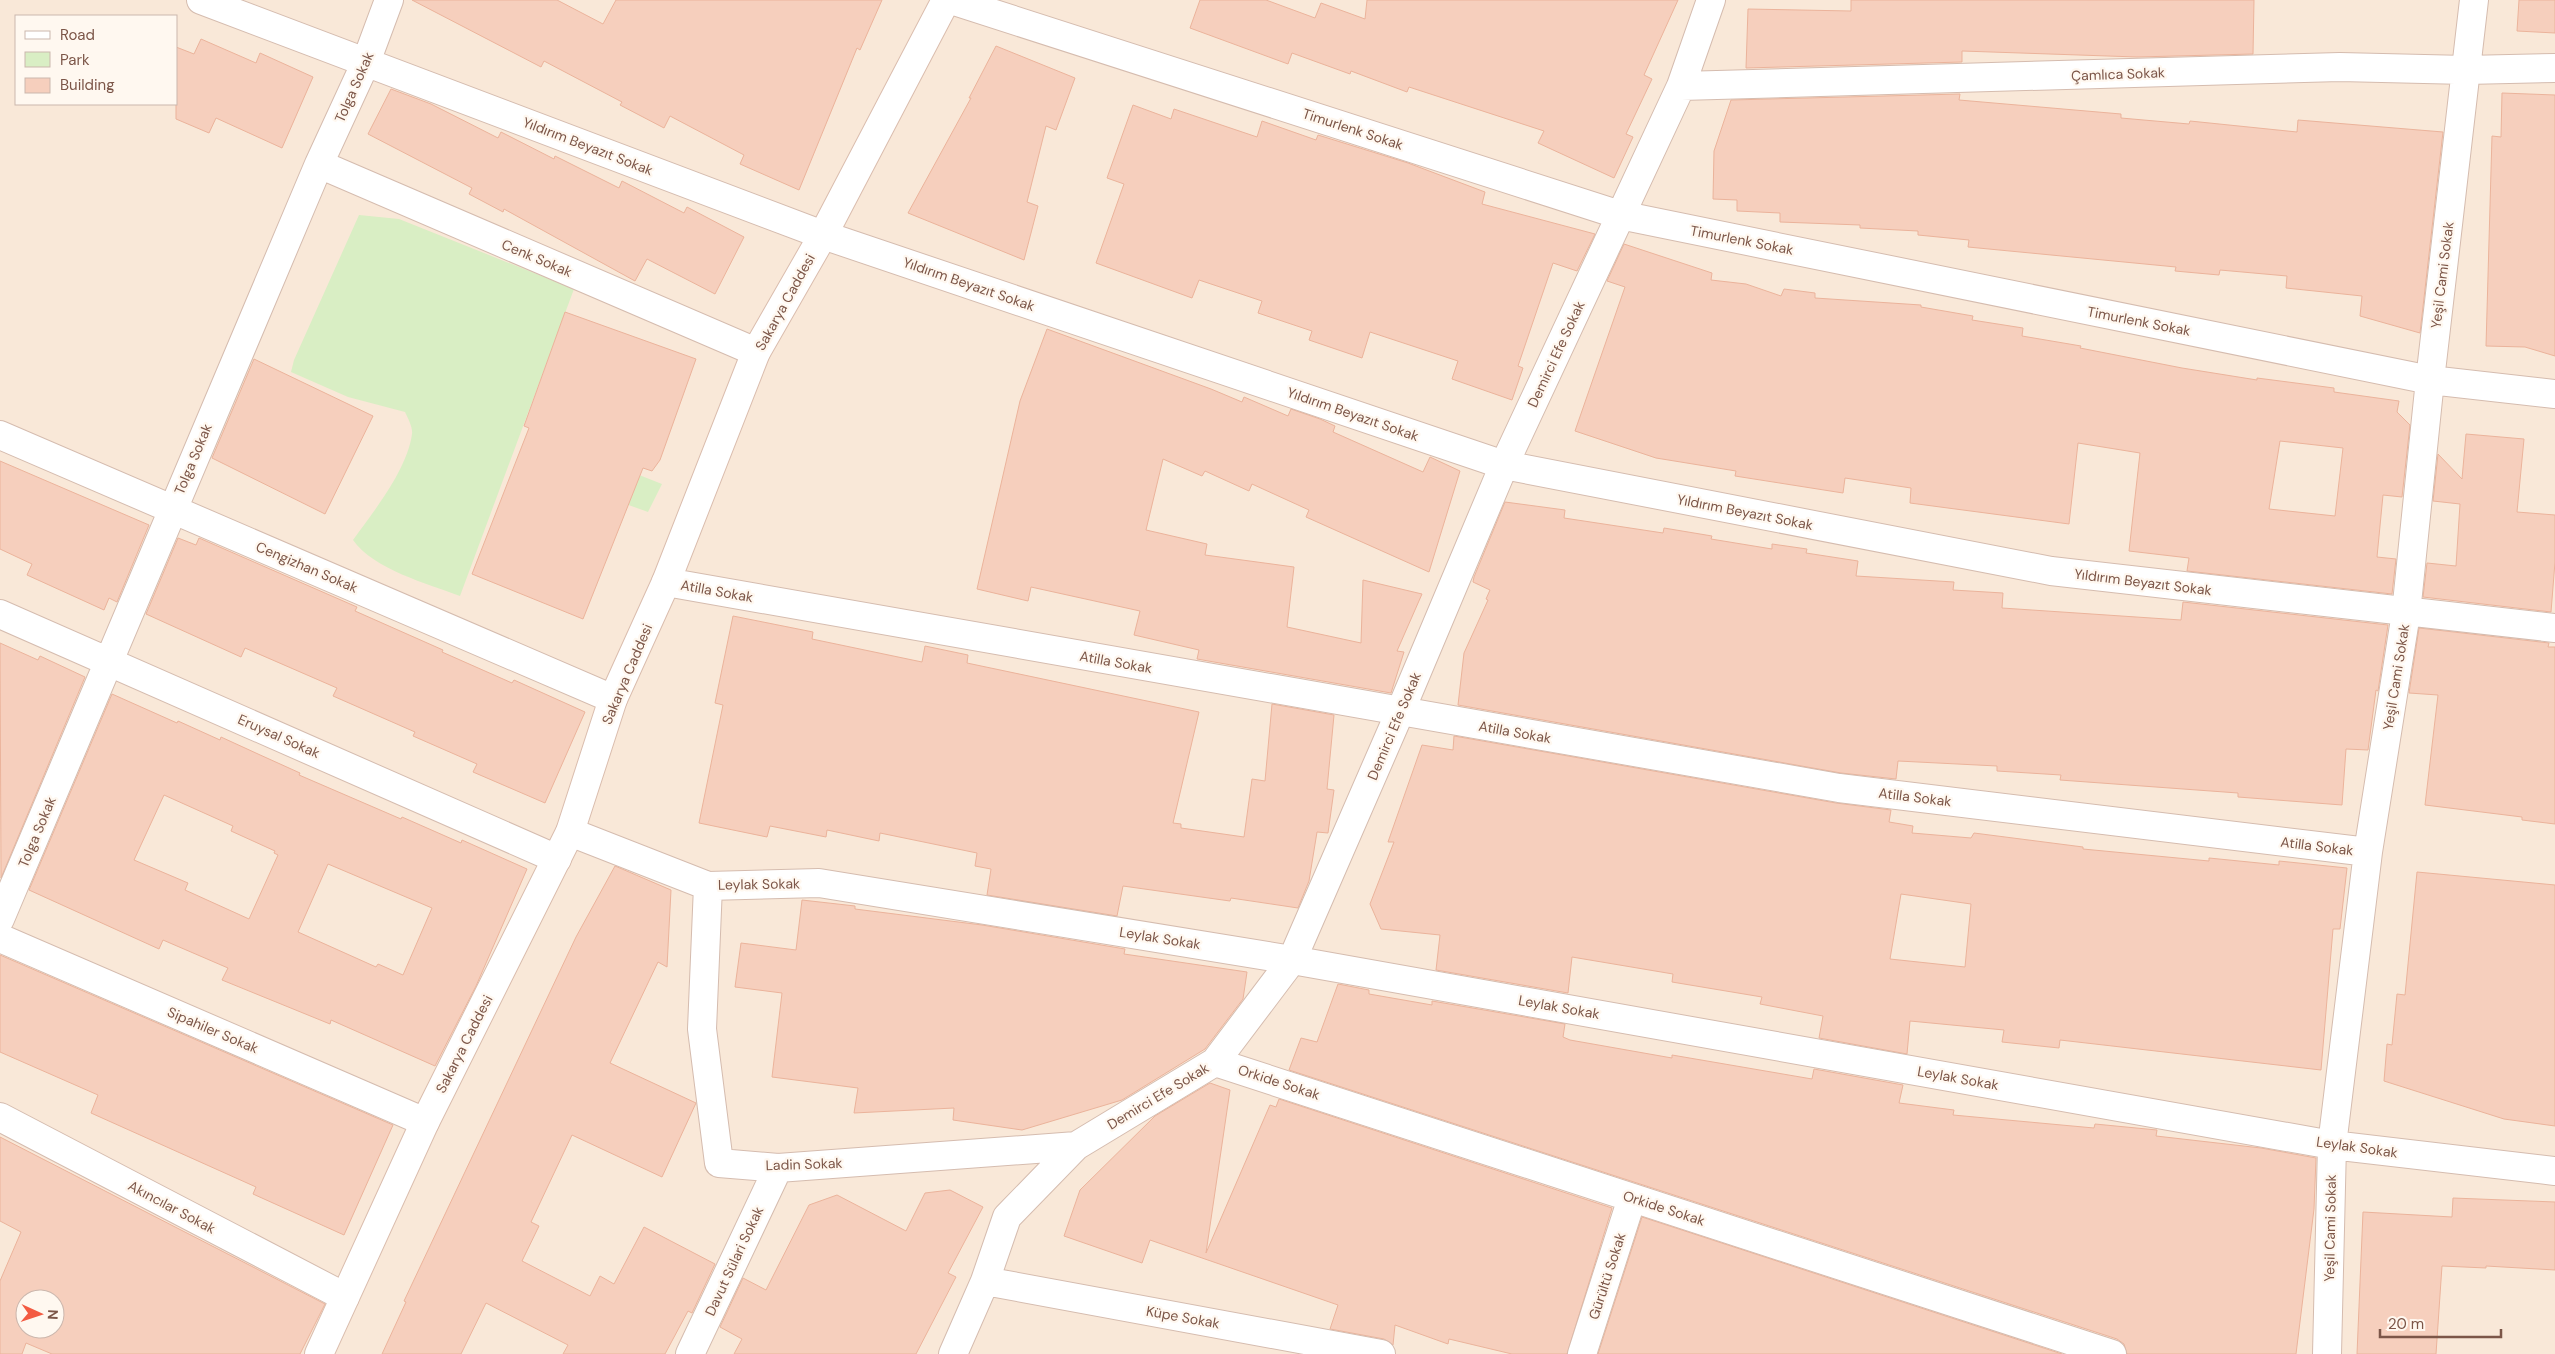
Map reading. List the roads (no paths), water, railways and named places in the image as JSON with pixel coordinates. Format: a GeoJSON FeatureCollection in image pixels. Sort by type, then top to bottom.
{"type":"FeatureCollection","features":[{"type":"Feature","properties":{"kind":"street","name":"Yıldırım Beyazıt Sokak"},"geometry":{"type":"LineString","coordinates":[[201,0],[822,235],[1504,465],[2050,571],[2406,613],[2555,628]]}},
{"type":"Feature","properties":{"kind":"street","name":"Tolga Sokak"},"geometry":{"type":"LineString","coordinates":[[0,919],[319,164],[366,62],[389,0]]}},
{"type":"Feature","properties":{"kind":"street","name":"Sakarya Caddesi"},"geometry":{"type":"LineString","coordinates":[[319,1354],[425,1122],[570,832],[613,699],[666,582],[756,352],[822,235],[946,0]]}},
{"type":"Feature","properties":{"kind":"street","name":"Timurlenk Sokak"},"geometry":{"type":"LineString","coordinates":[[951,0],[1620,215],[2430,380],[2555,394]]}},
{"type":"Feature","properties":{"kind":"street","name":"Demirci Efe Sokak"},"geometry":{"type":"LineString","coordinates":[[953,1354],[985,1281],[1007,1217],[1076,1146],[1215,1062],[1292,960],[1400,712],[1504,465],[1681,86],[1711,0]]}},
{"type":"Feature","properties":{"kind":"street","name":"Yeşil Cami Sokak"},"geometry":{"type":"LineString","coordinates":[[2327,1354],[2332,1145],[2368,852],[2406,613],[2430,380],[2474,0]]}},
{"type":"Feature","properties":{"kind":"street","name":"Çamlıca Sokak"},"geometry":{"type":"LineString","coordinates":[[1681,86],[2340,67],[2466,70],[2555,68]]}},
{"type":"Feature","properties":{"kind":"street","name":"Cenk Sokak"},"geometry":{"type":"LineString","coordinates":[[319,164],[756,352]]}},
{"type":"Feature","properties":{"kind":"street","name":"Cengizhan Sokak"},"geometry":{"type":"LineString","coordinates":[[0,435],[613,699]]}},
{"type":"Feature","properties":{"kind":"street","name":"Atilla Sokak"},"geometry":{"type":"LineString","coordinates":[[666,582],[1839,788],[2368,852]]}},
{"type":"Feature","properties":{"kind":"street","name":"Eruysal Sokak"},"geometry":{"type":"LineString","coordinates":[[0,614],[557,859]]}},
{"type":"Feature","properties":{"kind":"street","name":"Leylak Sokak"},"geometry":{"type":"LineString","coordinates":[[570,832],[708,886],[820,883],[1292,960],[2332,1145],[2555,1171]]}},
{"type":"Feature","properties":{"kind":"street","name":"Ladin Sokak"},"geometry":{"type":"LineString","coordinates":[[708,886],[702,1029],[720,1163],[778,1168],[1076,1146]]}},
{"type":"Feature","properties":{"kind":"street","name":"Sipahiler Sokak"},"geometry":{"type":"LineString","coordinates":[[0,938],[425,1122]]}},
{"type":"Feature","properties":{"kind":"street","name":"Orkide Sokak"},"geometry":{"type":"LineString","coordinates":[[1215,1062],[2112,1354]]}},
{"type":"Feature","properties":{"kind":"street","name":"Akıncılar Sokak"},"geometry":{"type":"LineString","coordinates":[[0,1117],[345,1298]]}},
{"type":"Feature","properties":{"kind":"street","name":"Davut Sülari Sokak"},"geometry":{"type":"LineString","coordinates":[[690,1354],[778,1168]]}},
{"type":"Feature","properties":{"kind":"street","name":"Gürültü Sokak"},"geometry":{"type":"LineString","coordinates":[[1582,1354],[1632,1198]]}},
{"type":"Feature","properties":{"kind":"street","name":"Küpe Sokak"},"geometry":{"type":"LineString","coordinates":[[985,1281],[1381,1354]]}}]}
